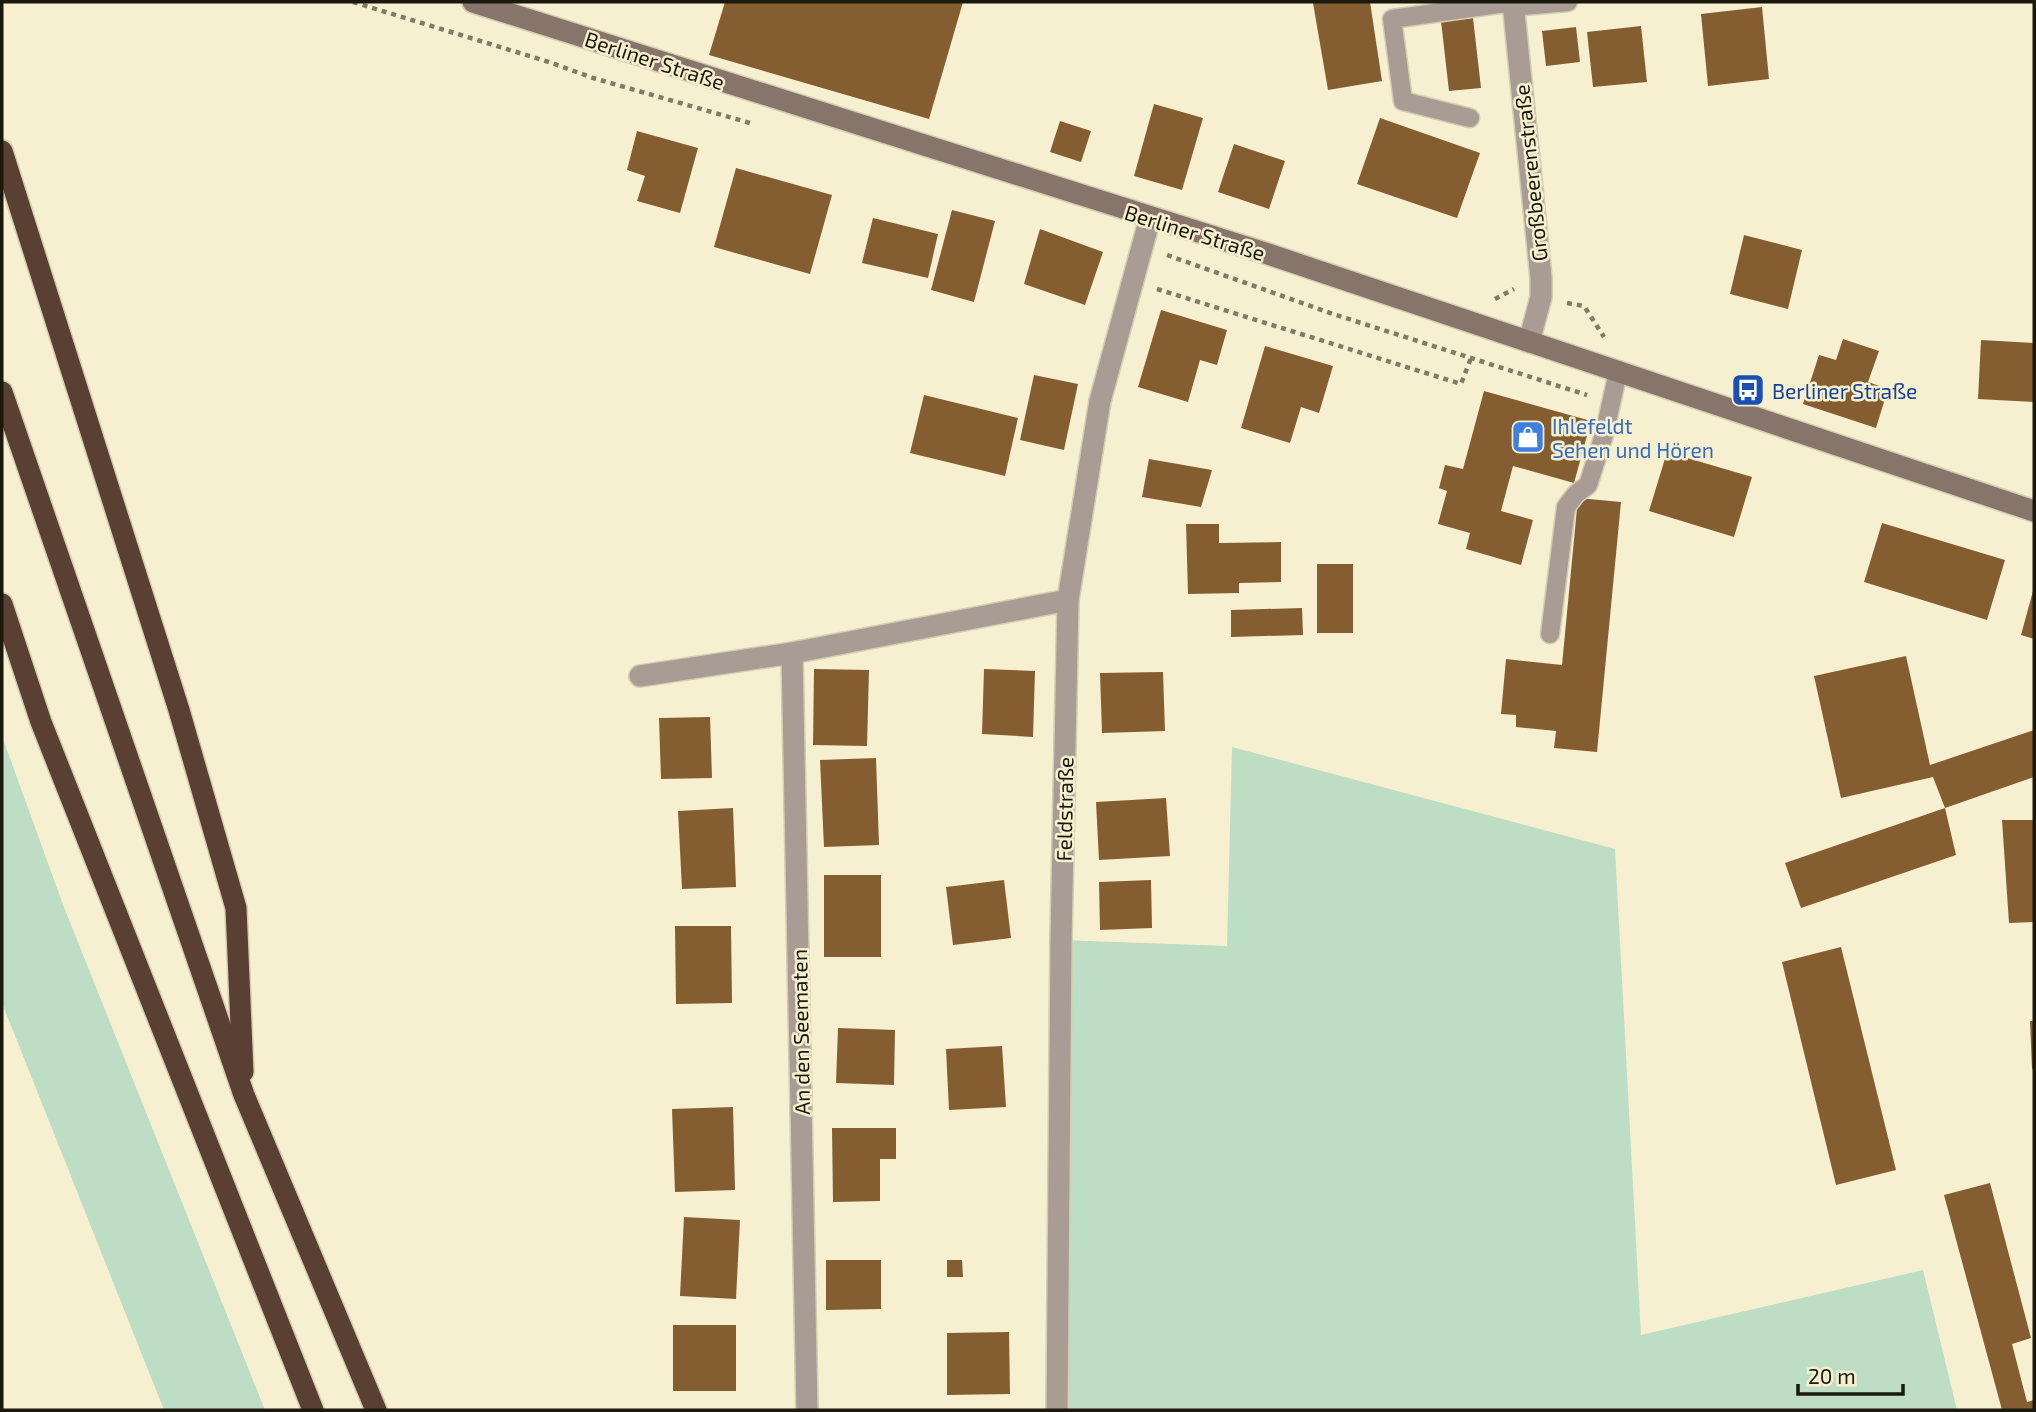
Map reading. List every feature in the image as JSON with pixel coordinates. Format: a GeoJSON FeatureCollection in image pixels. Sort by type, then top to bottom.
{"type":"FeatureCollection","features":[{"type":"Feature","properties":{"kind":"highway"},"geometry":{"type":"LineString","coordinates":[[2,151],[179,710],[236,908],[244,1095]]}},
{"type":"Feature","properties":{"kind":"highway"},"geometry":{"type":"LineString","coordinates":[[2,392],[244,1095],[376,1410]]}},
{"type":"Feature","properties":{"kind":"highway"},"geometry":{"type":"LineString","coordinates":[[2,604],[41,722],[313,1410]]}},
{"type":"Feature","properties":{"kind":"main road","name":"Berliner Straße"},"geometry":{"type":"LineString","coordinates":[[473,2],[1278,257],[2034,510]]}},
{"type":"Feature","properties":{"kind":"street","name":"Großbeerenstraße"},"geometry":{"type":"LineString","coordinates":[[1513,4],[1541,278],[1541,297],[1528,342]]}},
{"type":"Feature","properties":{"kind":"street","name":"Feldstraße"},"geometry":{"type":"LineString","coordinates":[[1057,1410],[1061,927],[1068,600],[1100,401],[1150,218]]}},
{"type":"Feature","properties":{"kind":"street"},"geometry":{"type":"LineString","coordinates":[[640,676],[793,653],[1068,600]]}},
{"type":"Feature","properties":{"kind":"street","name":"An den Seematen"},"geometry":{"type":"LineString","coordinates":[[793,653],[807,1410]]}},
{"type":"Feature","properties":{"kind":"lane"},"geometry":{"type":"LineString","coordinates":[[1470,118],[1403,101],[1392,19],[1513,4],[1568,2]]}},
{"type":"Feature","properties":{"kind":"lane"},"geometry":{"type":"LineString","coordinates":[[1550,635],[1566,507],[1588,485],[1604,435],[1618,372]]}},
{"type":"Feature","properties":{"kind":"path"},"geometry":{"type":"LineString","coordinates":[[353,2],[593,78]]}},
{"type":"Feature","properties":{"kind":"path"},"geometry":{"type":"LineString","coordinates":[[1144,239],[1168,256],[1441,350]]}},
{"type":"Feature","properties":{"kind":"path"},"geometry":{"type":"LineString","coordinates":[[1133,281],[1461,384],[1471,358]]}},
{"type":"Feature","properties":{"kind":"path"},"geometry":{"type":"LineString","coordinates":[[1584,306],[1605,339]]}},
{"type":"Feature","properties":{"kind":"green space"},"geometry":{"type":"Polygon","coordinates":[[[2,736],[62,902],[265,1410],[164,1410],[2,1003],[2,736]]]}},
{"type":"Feature","properties":{"kind":"green space"},"geometry":{"type":"Polygon","coordinates":[[[1232,747],[1615,849],[1641,1335],[1923,1270],[1957,1410],[1057,1410],[1061,940],[1227,946],[1232,747]]]}},
{"type":"Feature","properties":{"kind":"building"},"geometry":{"type":"Polygon","coordinates":[[[725,2],[963,2],[929,119],[709,55],[725,2]]]}},
{"type":"Feature","properties":{"kind":"building"},"geometry":{"type":"Polygon","coordinates":[[[1370,2],[1382,81],[1328,90],[1313,3],[1370,2]]]}},
{"type":"Feature","properties":{"kind":"building"},"geometry":{"type":"Polygon","coordinates":[[[1762,7],[1769,79],[1708,86],[1701,14],[1762,7]]]}},
{"type":"Feature","properties":{"kind":"building"},"geometry":{"type":"Polygon","coordinates":[[[1473,18],[1481,88],[1449,91],[1441,21],[1473,18]]]}},
{"type":"Feature","properties":{"kind":"building"},"geometry":{"type":"Polygon","coordinates":[[[1641,26],[1647,82],[1593,87],[1587,32],[1641,26]]]}},
{"type":"Feature","properties":{"kind":"building"},"geometry":{"type":"Polygon","coordinates":[[[1576,27],[1580,62],[1546,66],[1542,31],[1576,27]]]}},
{"type":"Feature","properties":{"kind":"building"},"geometry":{"type":"Polygon","coordinates":[[[1154,104],[1203,118],[1182,190],[1134,176],[1154,104]]]}},
{"type":"Feature","properties":{"kind":"building"},"geometry":{"type":"Polygon","coordinates":[[[1380,118],[1480,153],[1457,218],[1357,184],[1380,118]]]}},
{"type":"Feature","properties":{"kind":"building"},"geometry":{"type":"Polygon","coordinates":[[[1060,121],[1091,131],[1081,162],[1050,152],[1060,121]]]}},
{"type":"Feature","properties":{"kind":"building"},"geometry":{"type":"Polygon","coordinates":[[[637,131],[698,148],[680,213],[637,201],[645,176],[627,170],[637,131]]]}},
{"type":"Feature","properties":{"kind":"building"},"geometry":{"type":"Polygon","coordinates":[[[1234,144],[1285,161],[1269,209],[1218,192],[1234,144]]]}},
{"type":"Feature","properties":{"kind":"building"},"geometry":{"type":"Polygon","coordinates":[[[736,168],[832,195],[810,274],[714,247],[736,168]]]}},
{"type":"Feature","properties":{"kind":"building"},"geometry":{"type":"Polygon","coordinates":[[[952,210],[995,221],[974,302],[931,290],[952,210]]]}},
{"type":"Feature","properties":{"kind":"building"},"geometry":{"type":"Polygon","coordinates":[[[873,218],[938,234],[928,278],[862,263],[873,218]]]}},
{"type":"Feature","properties":{"kind":"building"},"geometry":{"type":"Polygon","coordinates":[[[1040,229],[1103,252],[1085,305],[1024,284],[1040,229]]]}},
{"type":"Feature","properties":{"kind":"building"},"geometry":{"type":"Polygon","coordinates":[[[1744,235],[1802,250],[1788,309],[1730,294],[1744,235]]]}},
{"type":"Feature","properties":{"kind":"building"},"geometry":{"type":"Polygon","coordinates":[[[1161,310],[1227,330],[1217,365],[1200,360],[1188,402],[1138,387],[1161,310]]]}},
{"type":"Feature","properties":{"kind":"building"},"geometry":{"type":"Polygon","coordinates":[[[1843,339],[1879,351],[1868,382],[1888,389],[1876,428],[1803,404],[1819,355],[1836,360],[1843,339]]]}},
{"type":"Feature","properties":{"kind":"building"},"geometry":{"type":"Polygon","coordinates":[[[1981,340],[2034,343],[2034,402],[1978,399],[1981,340]]]}},
{"type":"Feature","properties":{"kind":"building"},"geometry":{"type":"Polygon","coordinates":[[[1265,346],[1333,366],[1319,413],[1301,407],[1290,443],[1241,428],[1265,346]]]}},
{"type":"Feature","properties":{"kind":"building"},"geometry":{"type":"Polygon","coordinates":[[[1034,375],[1078,384],[1064,450],[1020,440],[1034,375]]]}},
{"type":"Feature","properties":{"kind":"building"},"geometry":{"type":"Polygon","coordinates":[[[1484,391],[1591,421],[1574,483],[1513,466],[1501,511],[1533,520],[1521,565],[1466,549],[1470,533],[1438,524],[1447,491],[1439,488],[1445,465],[1463,469],[1484,391]]]}},
{"type":"Feature","properties":{"kind":"building"},"geometry":{"type":"Polygon","coordinates":[[[924,395],[1018,418],[1005,476],[910,453],[924,395]]]}},
{"type":"Feature","properties":{"kind":"building"},"geometry":{"type":"Polygon","coordinates":[[[1667,452],[1752,477],[1734,537],[1649,511],[1667,452]]]}},
{"type":"Feature","properties":{"kind":"building"},"geometry":{"type":"Polygon","coordinates":[[[1149,459],[1212,470],[1201,507],[1142,497],[1149,459]]]}},
{"type":"Feature","properties":{"kind":"building"},"geometry":{"type":"Polygon","coordinates":[[[1578,498],[1621,502],[1597,752],[1554,748],[1556,731],[1516,727],[1516,715],[1501,714],[1506,659],[1562,665],[1578,498]]]}},
{"type":"Feature","properties":{"kind":"building"},"geometry":{"type":"Polygon","coordinates":[[[1882,523],[2005,560],[1987,620],[1864,582],[1882,523]]]}},
{"type":"Feature","properties":{"kind":"building"},"geometry":{"type":"Polygon","coordinates":[[[1186,524],[1219,524],[1219,543],[1281,542],[1281,582],[1239,583],[1239,593],[1188,594],[1186,524]]]}},
{"type":"Feature","properties":{"kind":"building"},"geometry":{"type":"Polygon","coordinates":[[[1317,564],[1353,564],[1353,633],[1317,633],[1317,564]]]}},
{"type":"Feature","properties":{"kind":"building"},"geometry":{"type":"Polygon","coordinates":[[[2034,591],[2034,639],[2021,635],[2034,591]]]}},
{"type":"Feature","properties":{"kind":"building"},"geometry":{"type":"Polygon","coordinates":[[[1302,608],[1303,635],[1231,637],[1231,610],[1302,608]]]}},
{"type":"Feature","properties":{"kind":"building"},"geometry":{"type":"Polygon","coordinates":[[[1906,656],[1930,765],[2034,730],[2034,777],[1945,808],[1933,777],[1841,798],[1814,676],[1906,656]]]}},
{"type":"Feature","properties":{"kind":"building"},"geometry":{"type":"Polygon","coordinates":[[[814,669],[869,670],[867,746],[813,745],[814,669]]]}},
{"type":"Feature","properties":{"kind":"building"},"geometry":{"type":"Polygon","coordinates":[[[984,669],[1035,671],[1033,737],[982,734],[984,669]]]}},
{"type":"Feature","properties":{"kind":"building"},"geometry":{"type":"Polygon","coordinates":[[[1163,672],[1165,731],[1102,733],[1100,673],[1163,672]]]}},
{"type":"Feature","properties":{"kind":"building"},"geometry":{"type":"Polygon","coordinates":[[[710,717],[712,778],[661,779],[659,718],[710,717]]]}},
{"type":"Feature","properties":{"kind":"building"},"geometry":{"type":"Polygon","coordinates":[[[876,758],[879,845],[824,847],[820,760],[876,758]]]}},
{"type":"Feature","properties":{"kind":"building"},"geometry":{"type":"Polygon","coordinates":[[[1166,798],[1170,856],[1099,860],[1096,802],[1166,798]]]}},
{"type":"Feature","properties":{"kind":"building"},"geometry":{"type":"Polygon","coordinates":[[[733,808],[736,887],[682,889],[678,811],[733,808]]]}},
{"type":"Feature","properties":{"kind":"building"},"geometry":{"type":"Polygon","coordinates":[[[1945,808],[1956,855],[1801,908],[1785,863],[1945,808]]]}},
{"type":"Feature","properties":{"kind":"building"},"geometry":{"type":"Polygon","coordinates":[[[2002,820],[2034,820],[2034,922],[2009,923],[2002,820]]]}},
{"type":"Feature","properties":{"kind":"building"},"geometry":{"type":"Polygon","coordinates":[[[824,875],[881,875],[881,957],[824,957],[824,875]]]}},
{"type":"Feature","properties":{"kind":"building"},"geometry":{"type":"Polygon","coordinates":[[[1004,880],[1011,938],[953,945],[946,887],[1004,880]]]}},
{"type":"Feature","properties":{"kind":"building"},"geometry":{"type":"Polygon","coordinates":[[[1151,880],[1152,928],[1100,930],[1099,882],[1151,880]]]}},
{"type":"Feature","properties":{"kind":"building"},"geometry":{"type":"Polygon","coordinates":[[[675,926],[731,926],[732,1003],[676,1004],[675,926]]]}},
{"type":"Feature","properties":{"kind":"building"},"geometry":{"type":"Polygon","coordinates":[[[1841,947],[1896,1170],[1836,1185],[1782,962],[1841,947]]]}},
{"type":"Feature","properties":{"kind":"building"},"geometry":{"type":"Polygon","coordinates":[[[2030,1021],[2034,1021],[2034,1069],[2032,1069],[2030,1021]]]}},
{"type":"Feature","properties":{"kind":"building"},"geometry":{"type":"Polygon","coordinates":[[[838,1028],[895,1030],[894,1085],[836,1083],[838,1028]]]}},
{"type":"Feature","properties":{"kind":"building"},"geometry":{"type":"Polygon","coordinates":[[[1002,1046],[1006,1107],[949,1110],[946,1049],[1002,1046]]]}},
{"type":"Feature","properties":{"kind":"building"},"geometry":{"type":"Polygon","coordinates":[[[733,1107],[735,1190],[675,1192],[672,1109],[733,1107]]]}},
{"type":"Feature","properties":{"kind":"building"},"geometry":{"type":"Polygon","coordinates":[[[832,1128],[896,1128],[896,1159],[880,1159],[880,1201],[833,1202],[832,1128]]]}},
{"type":"Feature","properties":{"kind":"building"},"geometry":{"type":"Polygon","coordinates":[[[1990,1183],[2031,1338],[2012,1344],[2027,1402],[2034,1400],[2034,1410],[2002,1410],[1944,1195],[1990,1183]]]}},
{"type":"Feature","properties":{"kind":"building"},"geometry":{"type":"Polygon","coordinates":[[[684,1217],[740,1220],[736,1299],[680,1296],[684,1217]]]}},
{"type":"Feature","properties":{"kind":"building"},"geometry":{"type":"Polygon","coordinates":[[[826,1260],[881,1260],[881,1309],[826,1310],[826,1260]]]}},
{"type":"Feature","properties":{"kind":"building"},"geometry":{"type":"Polygon","coordinates":[[[947,1260],[962,1260],[963,1277],[947,1277],[947,1260]]]}},
{"type":"Feature","properties":{"kind":"building"},"geometry":{"type":"Polygon","coordinates":[[[673,1325],[736,1325],[736,1391],[673,1391],[673,1325]]]}},
{"type":"Feature","properties":{"kind":"building"},"geometry":{"type":"Polygon","coordinates":[[[1009,1332],[1010,1394],[947,1395],[947,1333],[1009,1332]]]}},
{"type":"Feature","properties":{"kind":"place","name":"Berliner Straße"},"geometry":{"type":"Point","coordinates":[1748,390]}},
{"type":"Feature","properties":{"kind":"place","name":"Ihlefeldt Sehen und Hören"},"geometry":{"type":"Point","coordinates":[1528,437]}}]}
